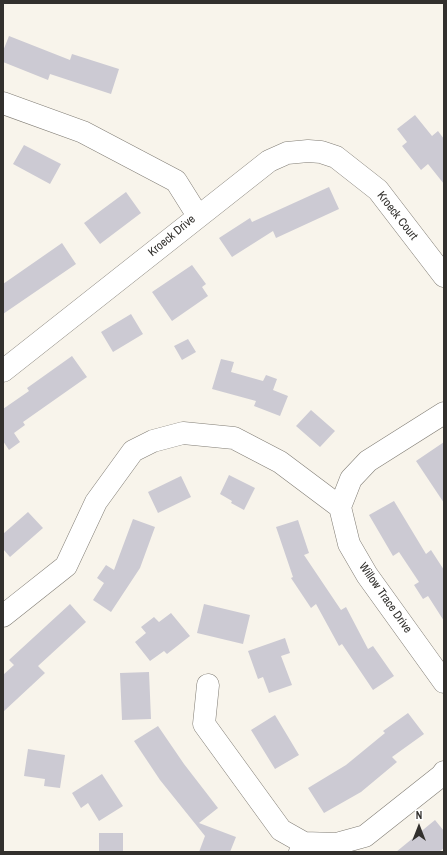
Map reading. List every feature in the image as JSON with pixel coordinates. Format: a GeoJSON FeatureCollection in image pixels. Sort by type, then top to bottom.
{"type":"FeatureCollection","features":[{"type":"Feature","properties":{"kind":"street","name":"Kroeck Drive"},"geometry":{"type":"LineString","coordinates":[[3,103],[83,132],[176,181],[198,216],[3,371]]}},
{"type":"Feature","properties":{"kind":"street","name":"Kroeck Court"},"geometry":{"type":"LineString","coordinates":[[198,216],[269,161],[287,153],[308,151],[321,152],[336,157],[378,190],[444,276]]}},
{"type":"Feature","properties":{"kind":"street"},"geometry":{"type":"LineString","coordinates":[[3,616],[66,566],[96,502],[133,451],[153,441],[183,433],[234,438],[280,462],[340,507],[351,479],[368,461],[444,413]]}},
{"type":"Feature","properties":{"kind":"street","name":"Willow Trace Drive"},"geometry":{"type":"LineString","coordinates":[[340,507],[349,544],[367,575],[444,682]]}},
{"type":"Feature","properties":{"kind":"street"},"geometry":{"type":"LineString","coordinates":[[208,685],[204,724],[281,830],[302,848],[336,844],[365,836],[444,772]]}},
{"type":"Feature","properties":{"kind":"building"},"geometry":{"type":"Polygon","coordinates":[[[9,36],[70,60],[72,54],[119,69],[111,94],[50,74],[48,80],[3,62],[3,51],[9,36]]]}},
{"type":"Feature","properties":{"kind":"building"},"geometry":{"type":"Polygon","coordinates":[[[415,115],[432,136],[438,131],[444,139],[444,184],[428,164],[421,170],[402,146],[407,142],[397,129],[415,115]]]}},
{"type":"Feature","properties":{"kind":"building"},"geometry":{"type":"Polygon","coordinates":[[[24,145],[61,164],[50,184],[13,164],[24,145]]]}},
{"type":"Feature","properties":{"kind":"building"},"geometry":{"type":"Polygon","coordinates":[[[329,187],[339,209],[276,238],[273,231],[232,257],[219,238],[250,218],[252,222],[329,187]]]}},
{"type":"Feature","properties":{"kind":"building"},"geometry":{"type":"Polygon","coordinates":[[[126,192],[141,213],[100,244],[84,223],[126,192]]]}},
{"type":"Feature","properties":{"kind":"building"},"geometry":{"type":"Polygon","coordinates":[[[62,243],[76,264],[3,314],[3,284],[62,243]]]}},
{"type":"Feature","properties":{"kind":"building"},"geometry":{"type":"Polygon","coordinates":[[[192,265],[206,284],[202,287],[208,296],[172,321],[152,292],[192,265]]]}},
{"type":"Feature","properties":{"kind":"building"},"geometry":{"type":"Polygon","coordinates":[[[131,314],[143,334],[113,352],[101,332],[131,314]]]}},
{"type":"Feature","properties":{"kind":"building"},"geometry":{"type":"Polygon","coordinates":[[[188,339],[196,352],[182,360],[174,346],[188,339]]]}},
{"type":"Feature","properties":{"kind":"building"},"geometry":{"type":"Polygon","coordinates":[[[72,356],[87,377],[23,422],[25,425],[14,433],[20,442],[9,450],[3,441],[3,409],[29,391],[27,388],[72,356]]]}},
{"type":"Feature","properties":{"kind":"building"},"geometry":{"type":"Polygon","coordinates":[[[221,359],[234,362],[231,372],[263,381],[266,375],[277,379],[273,390],[288,396],[280,416],[254,406],[256,401],[212,389],[221,359]]]}},
{"type":"Feature","properties":{"kind":"building"},"geometry":{"type":"Polygon","coordinates":[[[311,410],[335,431],[320,447],[296,426],[311,410]]]}},
{"type":"Feature","properties":{"kind":"building"},"geometry":{"type":"Polygon","coordinates":[[[444,442],[444,503],[416,461],[444,442]]]}},
{"type":"Feature","properties":{"kind":"building"},"geometry":{"type":"Polygon","coordinates":[[[229,475],[255,488],[244,510],[231,503],[232,501],[220,494],[229,475]]]}},
{"type":"Feature","properties":{"kind":"building"},"geometry":{"type":"Polygon","coordinates":[[[181,476],[191,497],[158,513],[148,492],[181,476]]]}},
{"type":"Feature","properties":{"kind":"building"},"geometry":{"type":"Polygon","coordinates":[[[394,501],[426,554],[431,550],[444,570],[444,621],[428,596],[423,599],[414,585],[419,582],[399,552],[393,556],[369,515],[394,501]]]}},
{"type":"Feature","properties":{"kind":"building"},"geometry":{"type":"Polygon","coordinates":[[[28,512],[43,528],[10,557],[3,549],[3,534],[28,512]]]}},
{"type":"Feature","properties":{"kind":"building"},"geometry":{"type":"Polygon","coordinates":[[[133,519],[155,527],[140,568],[111,612],[93,600],[104,583],[97,578],[106,565],[114,570],[133,519]]]}},
{"type":"Feature","properties":{"kind":"building"},"geometry":{"type":"Polygon","coordinates":[[[298,520],[309,553],[304,555],[341,610],[346,607],[368,649],[373,646],[394,676],[373,690],[342,644],[339,646],[316,604],[311,608],[291,578],[293,577],[276,527],[298,520]]]}},
{"type":"Feature","properties":{"kind":"building"},"geometry":{"type":"Polygon","coordinates":[[[70,604],[86,622],[38,666],[45,673],[3,712],[3,675],[14,665],[9,660],[70,604]]]}},
{"type":"Feature","properties":{"kind":"building"},"geometry":{"type":"Polygon","coordinates":[[[204,604],[250,615],[243,644],[197,633],[204,604]]]}},
{"type":"Feature","properties":{"kind":"building"},"geometry":{"type":"Polygon","coordinates":[[[171,613],[190,636],[167,654],[164,651],[150,661],[135,642],[146,633],[141,627],[154,617],[159,622],[171,613]]]}},
{"type":"Feature","properties":{"kind":"building"},"geometry":{"type":"Polygon","coordinates":[[[285,638],[290,653],[281,656],[292,685],[269,693],[263,677],[258,679],[248,651],[285,638]]]}},
{"type":"Feature","properties":{"kind":"building"},"geometry":{"type":"Polygon","coordinates":[[[149,672],[151,719],[122,720],[120,673],[149,672]]]}},
{"type":"Feature","properties":{"kind":"building"},"geometry":{"type":"Polygon","coordinates":[[[408,713],[424,734],[392,757],[397,762],[361,792],[324,813],[308,788],[346,765],[385,733],[383,731],[408,713]]]}},
{"type":"Feature","properties":{"kind":"building"},"geometry":{"type":"Polygon","coordinates":[[[275,715],[299,755],[275,769],[251,730],[275,715]]]}},
{"type":"Feature","properties":{"kind":"building"},"geometry":{"type":"Polygon","coordinates":[[[158,726],[184,764],[218,808],[199,823],[236,837],[230,852],[199,852],[205,836],[160,780],[134,741],[158,726]]]}},
{"type":"Feature","properties":{"kind":"building"},"geometry":{"type":"Polygon","coordinates":[[[28,749],[65,755],[60,788],[44,786],[45,779],[24,776],[28,749]]]}},
{"type":"Feature","properties":{"kind":"building"},"geometry":{"type":"Polygon","coordinates":[[[102,774],[123,806],[99,821],[88,803],[81,808],[72,793],[102,774]]]}},
{"type":"Feature","properties":{"kind":"building"},"geometry":{"type":"Polygon","coordinates":[[[435,820],[444,831],[444,848],[439,852],[396,852],[435,820]]]}},
{"type":"Feature","properties":{"kind":"building"},"geometry":{"type":"Polygon","coordinates":[[[99,833],[123,833],[123,852],[99,852],[99,833]]]}}]}
